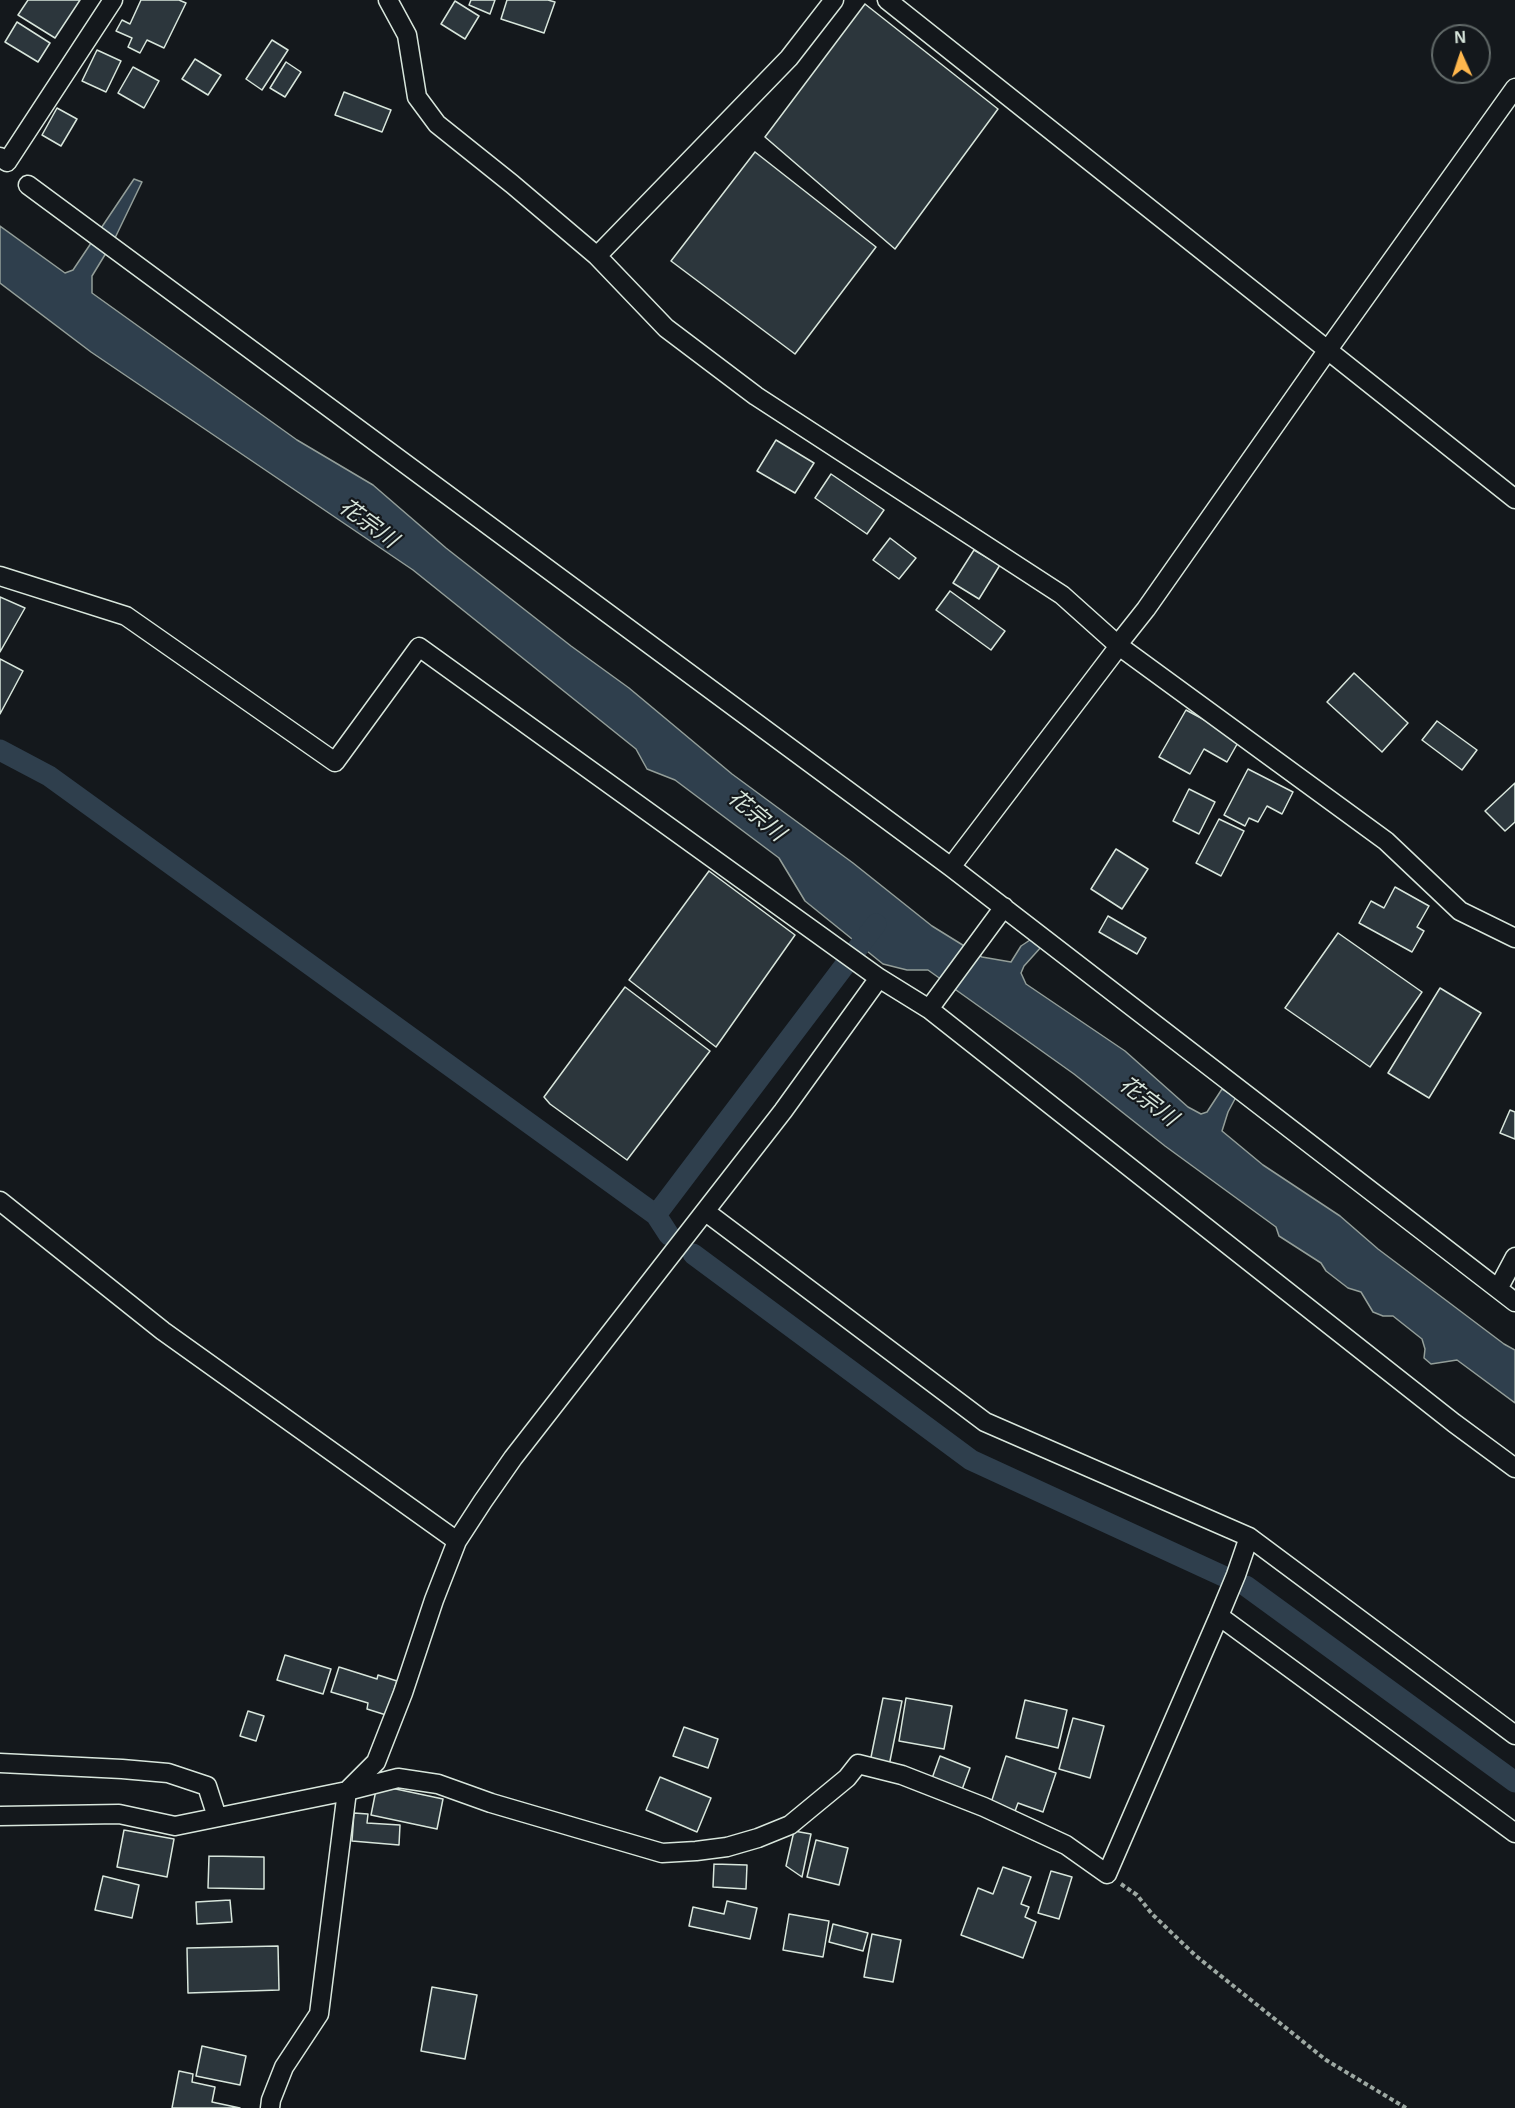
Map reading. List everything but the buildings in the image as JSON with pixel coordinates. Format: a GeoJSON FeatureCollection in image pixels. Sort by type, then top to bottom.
{"type":"FeatureCollection","features":[{"type":"Feature","properties":{"kind":"street"},"geometry":{"type":"LineString","coordinates":[[0,157],[7,162],[112,0]]}},
{"type":"Feature","properties":{"kind":"street"},"geometry":{"type":"LineString","coordinates":[[388,0],[407,35],[417,97],[437,124],[597,256],[666,328],[756,396],[1062,595],[1386,841],[1460,911],[1515,938]]}},
{"type":"Feature","properties":{"kind":"street"},"geometry":{"type":"LineString","coordinates":[[597,256],[789,58],[834,0]]}},
{"type":"Feature","properties":{"kind":"street"},"geometry":{"type":"LineString","coordinates":[[886,0],[1515,500]]}},
{"type":"Feature","properties":{"kind":"street"},"geometry":{"type":"LineString","coordinates":[[951,867],[1146,609],[1515,88]]}},
{"type":"Feature","properties":{"kind":"street"},"geometry":{"type":"LineString","coordinates":[[28,185],[951,867],[999,915],[1515,1302]]}},
{"type":"Feature","properties":{"kind":"street"},"geometry":{"type":"LineString","coordinates":[[0,576],[126,616],[335,762],[419,647],[879,978],[934,1002],[1454,1423],[1515,1468]]}},
{"type":"Feature","properties":{"kind":"street"},"geometry":{"type":"LineString","coordinates":[[934,1002],[999,915]]}},
{"type":"Feature","properties":{"kind":"street"},"geometry":{"type":"LineString","coordinates":[[270,2108],[284,2067],[319,2014],[347,1791],[376,1762],[457,1541],[513,1458],[783,1112],[879,978]]}},
{"type":"Feature","properties":{"kind":"street"},"geometry":{"type":"LineString","coordinates":[[0,1201],[163,1331],[457,1541]]}},
{"type":"Feature","properties":{"kind":"street"},"geometry":{"type":"LineString","coordinates":[[706,1212],[985,1422],[1249,1537],[1515,1735]]}},
{"type":"Feature","properties":{"kind":"street"},"geometry":{"type":"LineString","coordinates":[[1498,1289],[1515,1257]]}},
{"type":"Feature","properties":{"kind":"street"},"geometry":{"type":"LineString","coordinates":[[0,1816],[119,1814],[175,1826],[347,1791],[398,1778],[438,1784],[491,1803],[663,1853],[696,1851],[737,1844],[790,1825],[847,1778],[858,1764],[902,1774],[984,1807],[1066,1845],[1107,1874],[1220,1616],[1249,1537]]}},
{"type":"Feature","properties":{"kind":"street"},"geometry":{"type":"LineString","coordinates":[[1220,1616],[1515,1833]]}},
{"type":"Feature","properties":{"kind":"street"},"geometry":{"type":"LineString","coordinates":[[0,1762],[122,1768],[168,1773],[207,1786],[218,1817]]}},
{"type":"Feature","properties":{"kind":"path"},"geometry":{"type":"LineString","coordinates":[[1107,1874],[1137,1895],[1152,1914],[1196,1956],[1326,2060],[1407,2108]]}},
{"type":"Feature","properties":{"kind":"water","name":"花宗川"},"geometry":{"type":"Polygon","coordinates":[[[134,179],[142,182],[114,240],[92,276],[92,293],[297,440],[373,485],[446,548],[571,646],[629,688],[732,774],[853,863],[932,926],[982,957],[1011,962],[1021,946],[1030,940],[1036,941],[1042,946],[1024,966],[1021,973],[1026,984],[1125,1051],[1188,1107],[1201,1114],[1207,1112],[1222,1089],[1236,1097],[1222,1131],[1263,1165],[1340,1216],[1378,1249],[1515,1350],[1515,1403],[1457,1360],[1431,1364],[1424,1358],[1425,1349],[1422,1339],[1393,1316],[1383,1316],[1373,1312],[1361,1292],[1348,1288],[1326,1271],[1321,1263],[1279,1236],[1276,1227],[1165,1146],[1074,1074],[928,970],[907,970],[883,964],[805,901],[779,858],[675,780],[647,769],[636,749],[413,570],[91,352],[0,283],[0,226],[65,273],[73,270],[134,179]]]}},
{"type":"Feature","properties":{"kind":"waterway"},"geometry":{"type":"LineString","coordinates":[[0,750],[49,776],[656,1215],[876,924]]}},
{"type":"Feature","properties":{"kind":"waterway"},"geometry":{"type":"LineString","coordinates":[[656,1215],[669,1235]]}},
{"type":"Feature","properties":{"kind":"waterway"},"geometry":{"type":"LineString","coordinates":[[693,1254],[971,1460],[1223,1576]]}},
{"type":"Feature","properties":{"kind":"waterway"},"geometry":{"type":"LineString","coordinates":[[1246,1586],[1515,1782]]}}]}
